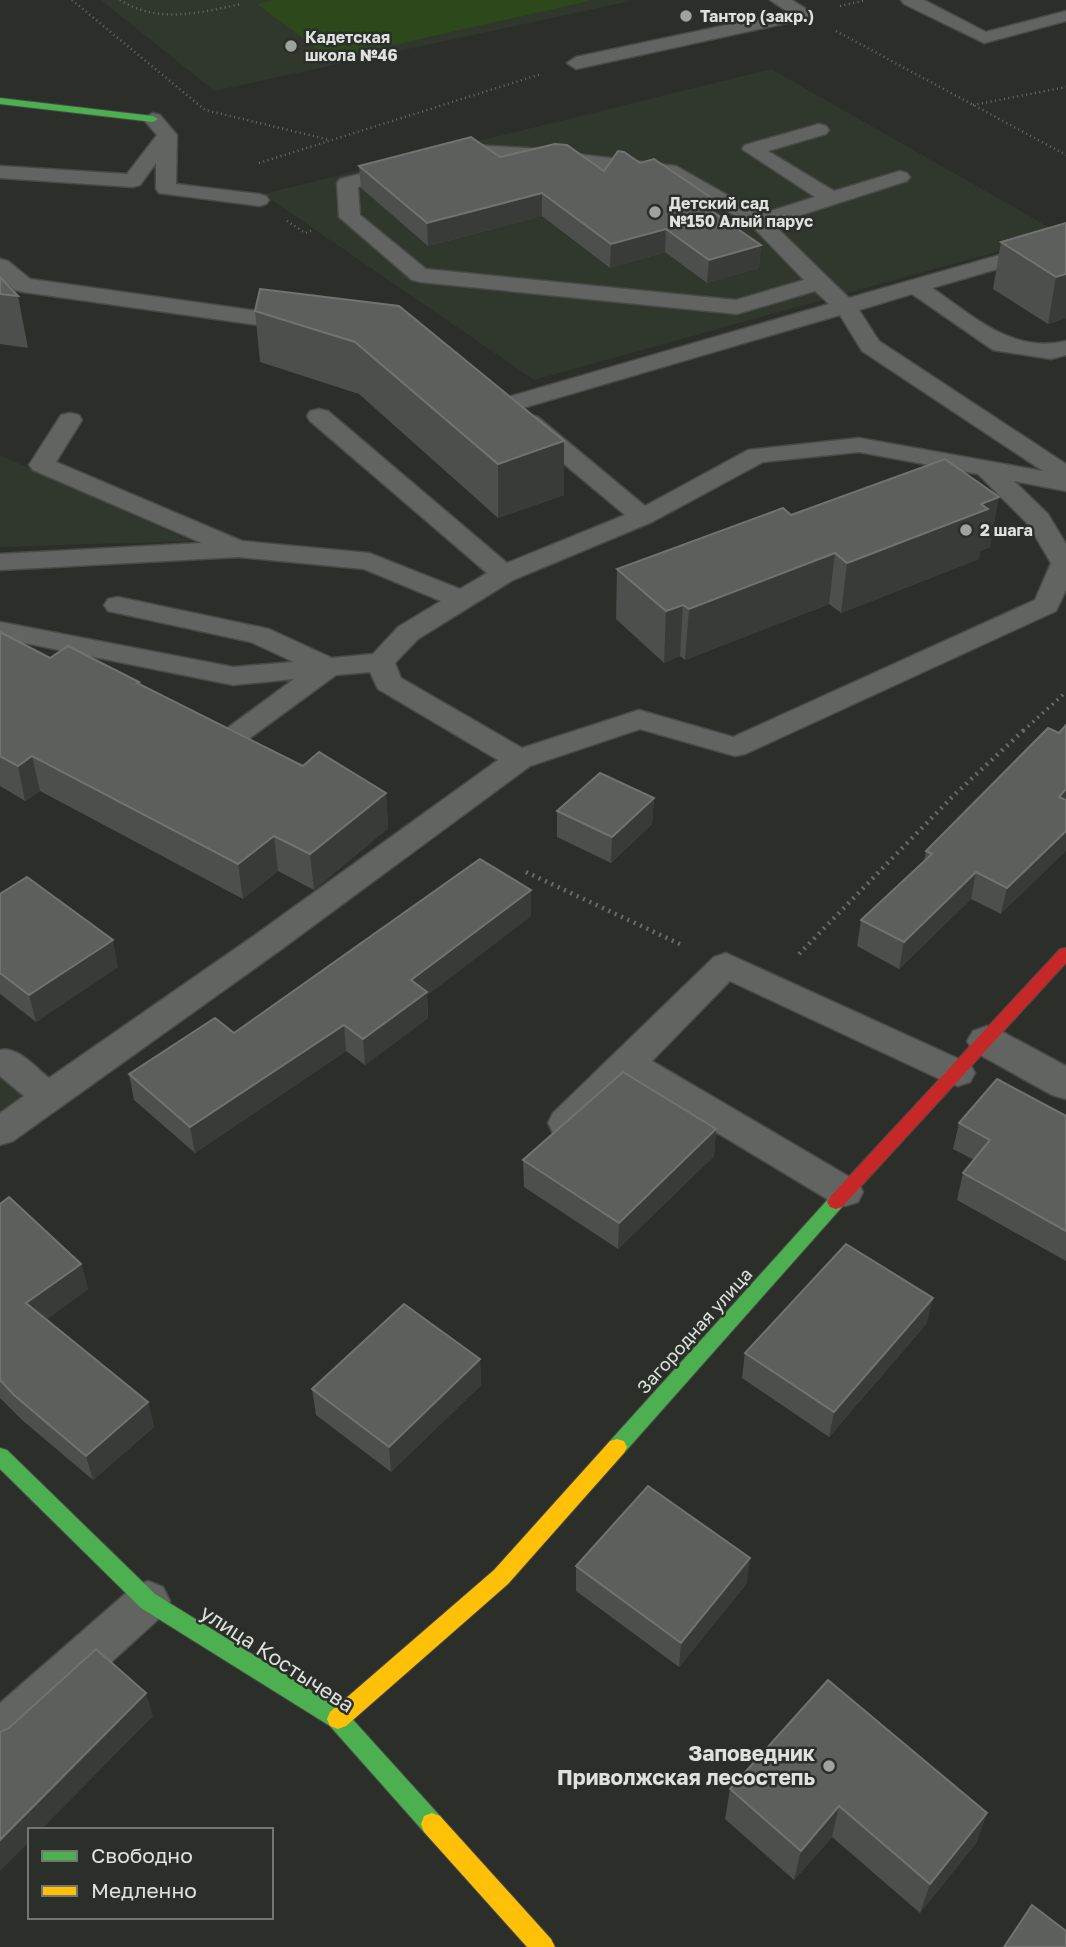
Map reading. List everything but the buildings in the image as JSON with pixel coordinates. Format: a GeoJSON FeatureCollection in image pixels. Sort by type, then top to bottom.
{"type":"FeatureCollection","features":[{"type":"Feature","properties":{"kind":"street"},"geometry":{"type":"LineString","coordinates":[[0,102],[153,118]]}},
{"type":"Feature","properties":{"kind":"street","name":"Загородная улица"},"geometry":{"type":"LineString","coordinates":[[338,1719],[501,1577],[845,1192],[958,1073],[1066,953]]}},
{"type":"Feature","properties":{"kind":"street"},"geometry":{"type":"LineString","coordinates":[[987,1041],[1066,1084]]}},
{"type":"Feature","properties":{"kind":"street","name":"улица Костычева"},"geometry":{"type":"LineString","coordinates":[[0,1456],[148,1601],[338,1719],[543,1947]]}},
{"type":"Feature","properties":{"kind":"lane"},"geometry":{"type":"LineString","coordinates":[[779,0],[805,14]]}},
{"type":"Feature","properties":{"kind":"lane"},"geometry":{"type":"LineString","coordinates":[[910,0],[984,38],[1066,16]]}},
{"type":"Feature","properties":{"kind":"lane"},"geometry":{"type":"LineString","coordinates":[[576,62],[805,14]]}},
{"type":"Feature","properties":{"kind":"lane"},"geometry":{"type":"LineString","coordinates":[[153,118],[167,135],[166,189],[259,200]]}},
{"type":"Feature","properties":{"kind":"lane"},"geometry":{"type":"LineString","coordinates":[[819,130],[752,149],[832,199]]}},
{"type":"Feature","properties":{"kind":"lane"},"geometry":{"type":"LineString","coordinates":[[0,172],[133,181],[167,135]]}},
{"type":"Feature","properties":{"kind":"lane"},"geometry":{"type":"LineString","coordinates":[[819,283],[737,307],[420,275],[350,217],[347,183],[471,151],[527,154],[677,172],[759,222],[846,307],[870,346],[1066,475]]}},
{"type":"Feature","properties":{"kind":"lane"},"geometry":{"type":"LineString","coordinates":[[759,222],[900,177]]}},
{"type":"Feature","properties":{"kind":"lane"},"geometry":{"type":"LineString","coordinates":[[507,405],[1066,242]]}},
{"type":"Feature","properties":{"kind":"lane"},"geometry":{"type":"LineString","coordinates":[[0,266],[23,285],[320,327]]}},
{"type":"Feature","properties":{"kind":"lane"},"geometry":{"type":"LineString","coordinates":[[916,287],[1001,345],[1051,352],[1066,348]]}},
{"type":"Feature","properties":{"kind":"lane"},"geometry":{"type":"LineString","coordinates":[[487,390],[643,517]]}},
{"type":"Feature","properties":{"kind":"lane"},"geometry":{"type":"LineString","coordinates":[[319,415],[504,574]]}},
{"type":"Feature","properties":{"kind":"lane"},"geometry":{"type":"LineString","coordinates":[[70,420],[42,465],[239,550]]}},
{"type":"Feature","properties":{"kind":"lane"},"geometry":{"type":"LineString","coordinates":[[0,630],[233,676],[381,662],[408,633],[504,574],[643,517],[757,455],[859,445],[1066,483]]}},
{"type":"Feature","properties":{"kind":"lane"},"geometry":{"type":"LineString","coordinates":[[0,1131],[267,943],[519,759],[639,719],[735,747],[1046,605],[1064,563],[1039,520],[986,468]]}},
{"type":"Feature","properties":{"kind":"lane"},"geometry":{"type":"LineString","coordinates":[[0,562],[239,550],[369,561],[462,600]]}},
{"type":"Feature","properties":{"kind":"lane"},"geometry":{"type":"LineString","coordinates":[[118,605],[259,635],[328,667]]}},
{"type":"Feature","properties":{"kind":"lane"},"geometry":{"type":"LineString","coordinates":[[381,662],[388,683],[519,759]]}},
{"type":"Feature","properties":{"kind":"lane"},"geometry":{"type":"LineString","coordinates":[[240,732],[328,667]]}},
{"type":"Feature","properties":{"kind":"lane"},"geometry":{"type":"LineString","coordinates":[[566,1123],[726,965],[958,1073]]}},
{"type":"Feature","properties":{"kind":"lane"},"geometry":{"type":"LineString","coordinates":[[2,1056],[48,1097]]}},
{"type":"Feature","properties":{"kind":"lane"},"geometry":{"type":"LineString","coordinates":[[628,1063],[845,1192]]}},
{"type":"Feature","properties":{"kind":"lane"},"geometry":{"type":"LineString","coordinates":[[0,1733],[148,1601]]}},
{"type":"Feature","properties":{"kind":"path"},"geometry":{"type":"LineString","coordinates":[[72,0],[205,110],[331,140]]}},
{"type":"Feature","properties":{"kind":"path"},"geometry":{"type":"LineString","coordinates":[[120,0],[132,10],[182,16],[241,4]]}},
{"type":"Feature","properties":{"kind":"path"},"geometry":{"type":"LineString","coordinates":[[805,14],[866,0]]}},
{"type":"Feature","properties":{"kind":"path"},"geometry":{"type":"LineString","coordinates":[[805,14],[1066,155]]}},
{"type":"Feature","properties":{"kind":"path"},"geometry":{"type":"LineString","coordinates":[[257,164],[576,62]]}},
{"type":"Feature","properties":{"kind":"path"},"geometry":{"type":"LineString","coordinates":[[972,105],[1066,87]]}},
{"type":"Feature","properties":{"kind":"path"},"geometry":{"type":"LineString","coordinates":[[770,984],[954,795],[1066,692]]}},
{"type":"Feature","properties":{"kind":"path"},"geometry":{"type":"LineString","coordinates":[[526,872],[726,965]]}},
{"type":"Feature","properties":{"kind":"shaded area","name":"Кадетская школа №46"},"geometry":{"type":"Polygon","coordinates":[[[101,0],[635,0],[214,91],[101,0]]]}},
{"type":"Feature","properties":{"kind":"shaded area","name":"Детский сад №150 Алый парус"},"geometry":{"type":"Polygon","coordinates":[[[771,69],[1061,234],[534,380],[263,194],[771,69]]]}},
{"type":"Feature","properties":{"kind":"shaded area"},"geometry":{"type":"Polygon","coordinates":[[[0,455],[191,541],[0,547],[0,455]]]}},
{"type":"Feature","properties":{"kind":"shaded area"},"geometry":{"type":"Polygon","coordinates":[[[0,1059],[48,1097],[0,1131],[0,1059]]]}},
{"type":"Feature","properties":{"kind":"green space"},"geometry":{"type":"Polygon","coordinates":[[[275,0],[589,1],[331,59],[257,4],[275,0]]]}},
{"type":"Feature","properties":{"kind":"traffic: fast"},"geometry":{"type":"LineString","coordinates":[[0,101],[153,119]]}},
{"type":"Feature","properties":{"kind":"traffic: fast"},"geometry":{"type":"LineString","coordinates":[[617,1447],[836,1202]]}},
{"type":"Feature","properties":{"kind":"traffic: fast"},"geometry":{"type":"LineString","coordinates":[[0,1456],[148,1601],[338,1719],[432,1824]]}},
{"type":"Feature","properties":{"kind":"traffic: slow"},"geometry":{"type":"LineString","coordinates":[[338,1719],[501,1577],[617,1447]]}},
{"type":"Feature","properties":{"kind":"traffic: slow"},"geometry":{"type":"LineString","coordinates":[[432,1824],[543,1947]]}},
{"type":"Feature","properties":{"kind":"traffic: jam"},"geometry":{"type":"LineString","coordinates":[[836,1202],[1066,953]]}},
{"type":"Feature","properties":{"kind":"place","name":"Тантор (закр.)"},"geometry":{"type":"Point","coordinates":[686,16]}},
{"type":"Feature","properties":{"kind":"place","name":"Кадетская школа №46"},"geometry":{"type":"Point","coordinates":[291,46]}},
{"type":"Feature","properties":{"kind":"place","name":"Детский сад №150 Алый парус"},"geometry":{"type":"Point","coordinates":[655,212]}},
{"type":"Feature","properties":{"kind":"place","name":"2 шага"},"geometry":{"type":"Point","coordinates":[966,530]}},
{"type":"Feature","properties":{"kind":"place","name":"Заповедник Приволжская лесостепь"},"geometry":{"type":"Point","coordinates":[829,1766]}}]}
